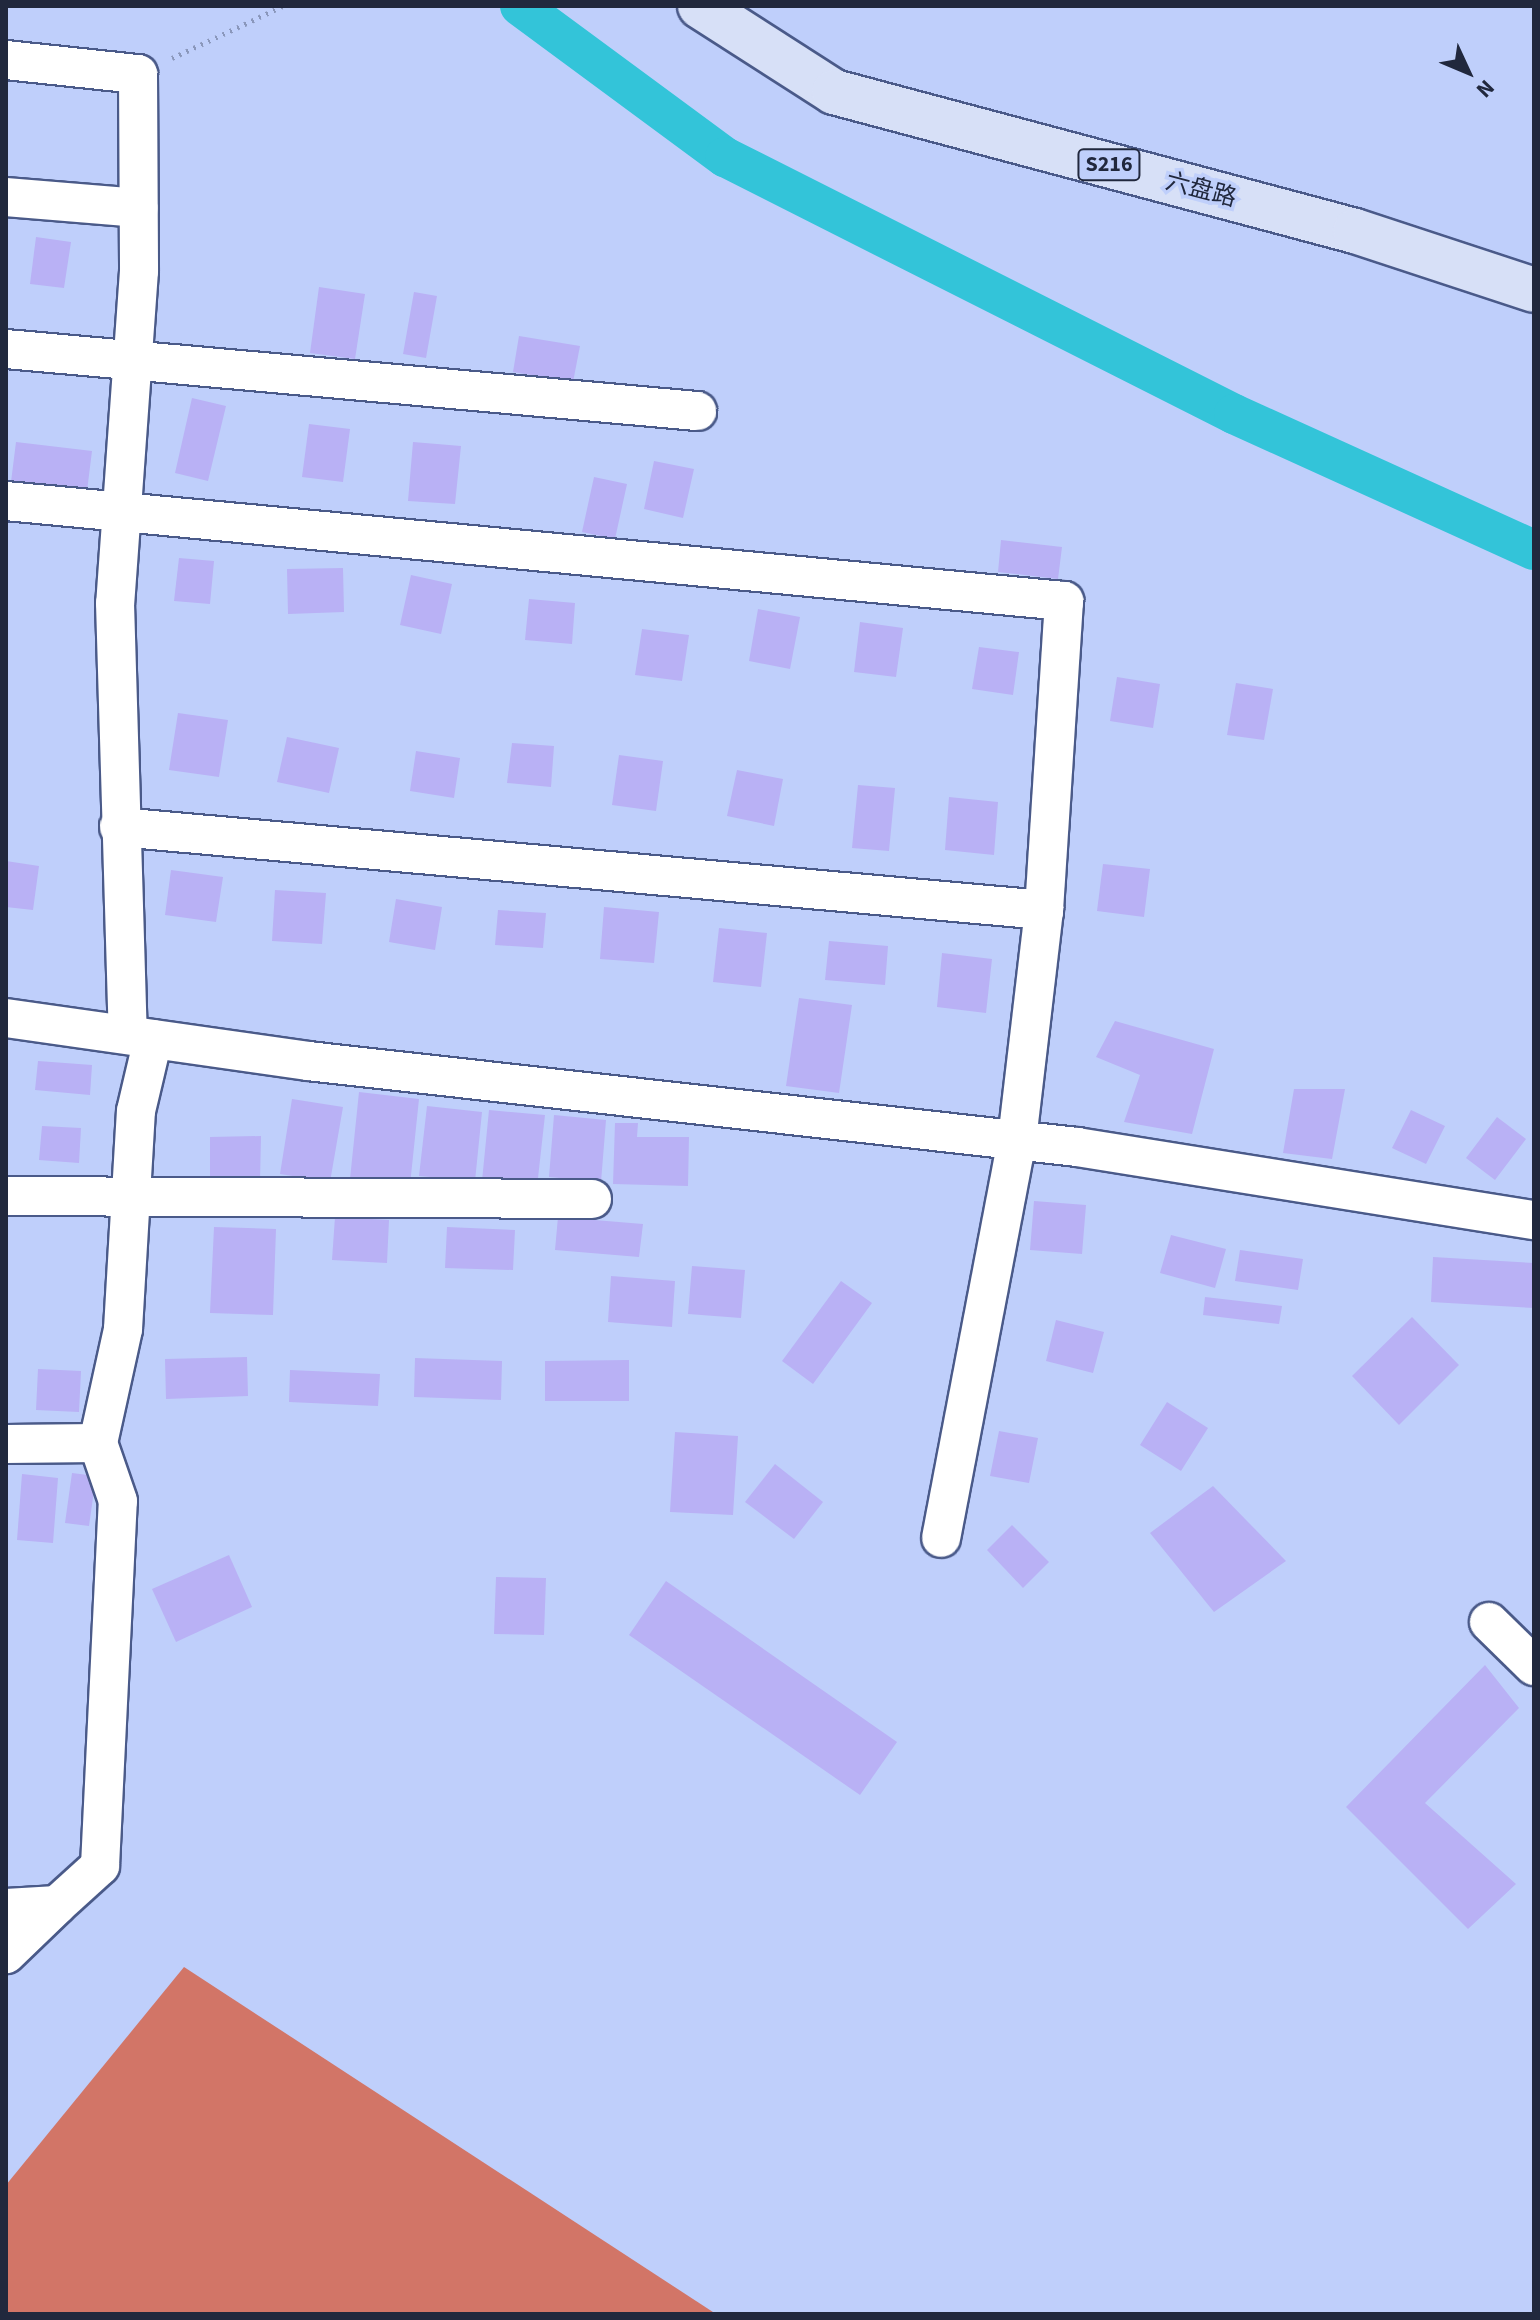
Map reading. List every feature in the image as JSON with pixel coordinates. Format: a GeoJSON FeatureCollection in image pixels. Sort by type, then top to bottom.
{"type":"FeatureCollection","features":[{"type":"Feature","properties":{"kind":"main road","name":"六盘路"},"geometry":{"type":"LineString","coordinates":[[700,6],[834,92],[1355,231],[1534,290]]}},
{"type":"Feature","properties":{"kind":"street"},"geometry":{"type":"LineString","coordinates":[[6,60],[138,74],[139,208],[133,359],[115,603],[119,827],[140,1037],[123,1329],[98,1443],[118,1501],[100,1866],[6,1954]]}},
{"type":"Feature","properties":{"kind":"street"},"geometry":{"type":"LineString","coordinates":[[6,197],[139,208]]}},
{"type":"Feature","properties":{"kind":"street"},"geometry":{"type":"LineString","coordinates":[[6,349],[697,411]]}},
{"type":"Feature","properties":{"kind":"street"},"geometry":{"type":"LineString","coordinates":[[6,501],[1064,601],[1044,910],[1017,1140],[941,1538]]}},
{"type":"Feature","properties":{"kind":"street"},"geometry":{"type":"LineString","coordinates":[[119,827],[1044,910]]}},
{"type":"Feature","properties":{"kind":"street"},"geometry":{"type":"LineString","coordinates":[[6,1018],[140,1037],[1017,1140],[1534,1220]]}},
{"type":"Feature","properties":{"kind":"street"},"geometry":{"type":"LineString","coordinates":[[6,1196],[131,1202],[592,1199]]}},
{"type":"Feature","properties":{"kind":"street"},"geometry":{"type":"LineString","coordinates":[[6,1444],[98,1443]]}},
{"type":"Feature","properties":{"kind":"street"},"geometry":{"type":"LineString","coordinates":[[1489,1622],[1534,1666]]}},
{"type":"Feature","properties":{"kind":"street"},"geometry":{"type":"LineString","coordinates":[[6,1908],[57,1905]]}},
{"type":"Feature","properties":{"kind":"path"},"geometry":{"type":"LineString","coordinates":[[138,74],[283,6]]}},
{"type":"Feature","properties":{"kind":"shaded area"},"geometry":{"type":"Polygon","coordinates":[[[184,1967],[716,2314],[6,2314],[6,2185],[184,1967]]]}},
{"type":"Feature","properties":{"kind":"building"},"geometry":{"type":"Polygon","coordinates":[[[36,237],[71,242],[64,288],[30,284],[36,237]]]}},
{"type":"Feature","properties":{"kind":"building"},"geometry":{"type":"Polygon","coordinates":[[[319,287],[365,294],[355,359],[310,353],[319,287]]]}},
{"type":"Feature","properties":{"kind":"building"},"geometry":{"type":"Polygon","coordinates":[[[414,292],[437,296],[426,358],[403,354],[414,292]]]}},
{"type":"Feature","properties":{"kind":"building"},"geometry":{"type":"Polygon","coordinates":[[[519,336],[580,346],[573,382],[513,372],[519,336]]]}},
{"type":"Feature","properties":{"kind":"building"},"geometry":{"type":"Polygon","coordinates":[[[192,398],[226,406],[208,481],[175,473],[192,398]]]}},
{"type":"Feature","properties":{"kind":"building"},"geometry":{"type":"Polygon","coordinates":[[[309,424],[350,429],[343,482],[302,477],[309,424]]]}},
{"type":"Feature","properties":{"kind":"building"},"geometry":{"type":"Polygon","coordinates":[[[16,442],[92,451],[87,491],[11,482],[16,442]]]}},
{"type":"Feature","properties":{"kind":"building"},"geometry":{"type":"Polygon","coordinates":[[[413,442],[461,446],[455,504],[408,501],[413,442]]]}},
{"type":"Feature","properties":{"kind":"building"},"geometry":{"type":"Polygon","coordinates":[[[654,461],[694,469],[683,518],[644,509],[654,461]]]}},
{"type":"Feature","properties":{"kind":"building"},"geometry":{"type":"Polygon","coordinates":[[[594,477],[627,484],[615,539],[582,532],[594,477]]]}},
{"type":"Feature","properties":{"kind":"building"},"geometry":{"type":"Polygon","coordinates":[[[1001,540],[1062,547],[1058,579],[998,572],[1001,540]]]}},
{"type":"Feature","properties":{"kind":"building"},"geometry":{"type":"Polygon","coordinates":[[[179,558],[214,561],[210,604],[174,601],[179,558]]]}},
{"type":"Feature","properties":{"kind":"building"},"geometry":{"type":"Polygon","coordinates":[[[343,568],[344,612],[288,614],[287,569],[343,568]]]}},
{"type":"Feature","properties":{"kind":"building"},"geometry":{"type":"Polygon","coordinates":[[[411,575],[452,584],[441,634],[400,625],[411,575]]]}},
{"type":"Feature","properties":{"kind":"building"},"geometry":{"type":"Polygon","coordinates":[[[529,599],[575,603],[572,644],[525,640],[529,599]]]}},
{"type":"Feature","properties":{"kind":"building"},"geometry":{"type":"Polygon","coordinates":[[[758,609],[800,617],[790,669],[749,661],[758,609]]]}},
{"type":"Feature","properties":{"kind":"building"},"geometry":{"type":"Polygon","coordinates":[[[860,622],[903,628],[896,677],[854,672],[860,622]]]}},
{"type":"Feature","properties":{"kind":"building"},"geometry":{"type":"Polygon","coordinates":[[[642,629],[689,635],[682,681],[635,675],[642,629]]]}},
{"type":"Feature","properties":{"kind":"building"},"geometry":{"type":"Polygon","coordinates":[[[979,647],[1019,652],[1013,695],[972,689],[979,647]]]}},
{"type":"Feature","properties":{"kind":"building"},"geometry":{"type":"Polygon","coordinates":[[[1117,677],[1160,684],[1153,728],[1110,721],[1117,677]]]}},
{"type":"Feature","properties":{"kind":"building"},"geometry":{"type":"Polygon","coordinates":[[[1236,683],[1273,689],[1264,740],[1227,735],[1236,683]]]}},
{"type":"Feature","properties":{"kind":"building"},"geometry":{"type":"Polygon","coordinates":[[[178,713],[228,720],[219,777],[169,770],[178,713]]]}},
{"type":"Feature","properties":{"kind":"building"},"geometry":{"type":"Polygon","coordinates":[[[287,737],[339,748],[329,793],[277,782],[287,737]]]}},
{"type":"Feature","properties":{"kind":"building"},"geometry":{"type":"Polygon","coordinates":[[[512,743],[554,746],[551,787],[507,783],[512,743]]]}},
{"type":"Feature","properties":{"kind":"building"},"geometry":{"type":"Polygon","coordinates":[[[416,751],[460,758],[454,798],[410,791],[416,751]]]}},
{"type":"Feature","properties":{"kind":"building"},"geometry":{"type":"Polygon","coordinates":[[[619,755],[663,761],[656,811],[612,805],[619,755]]]}},
{"type":"Feature","properties":{"kind":"building"},"geometry":{"type":"Polygon","coordinates":[[[737,770],[783,779],[774,826],[727,816],[737,770]]]}},
{"type":"Feature","properties":{"kind":"building"},"geometry":{"type":"Polygon","coordinates":[[[858,785],[895,788],[889,851],[852,848],[858,785]]]}},
{"type":"Feature","properties":{"kind":"building"},"geometry":{"type":"Polygon","coordinates":[[[949,797],[998,802],[994,855],[945,850],[949,797]]]}},
{"type":"Feature","properties":{"kind":"building"},"geometry":{"type":"Polygon","coordinates":[[[6,861],[39,866],[33,910],[6,907],[6,861]]]}},
{"type":"Feature","properties":{"kind":"building"},"geometry":{"type":"Polygon","coordinates":[[[1103,864],[1150,869],[1144,917],[1097,911],[1103,864]]]}},
{"type":"Feature","properties":{"kind":"building"},"geometry":{"type":"Polygon","coordinates":[[[171,870],[223,877],[216,922],[165,915],[171,870]]]}},
{"type":"Feature","properties":{"kind":"building"},"geometry":{"type":"Polygon","coordinates":[[[275,890],[326,893],[322,944],[272,941],[275,890]]]}},
{"type":"Feature","properties":{"kind":"building"},"geometry":{"type":"Polygon","coordinates":[[[396,899],[442,907],[435,950],[389,942],[396,899]]]}},
{"type":"Feature","properties":{"kind":"building"},"geometry":{"type":"Polygon","coordinates":[[[604,907],[659,912],[654,963],[600,959],[604,907]]]}},
{"type":"Feature","properties":{"kind":"building"},"geometry":{"type":"Polygon","coordinates":[[[498,910],[546,913],[543,948],[495,945],[498,910]]]}},
{"type":"Feature","properties":{"kind":"building"},"geometry":{"type":"Polygon","coordinates":[[[719,928],[767,933],[761,987],[713,982],[719,928]]]}},
{"type":"Feature","properties":{"kind":"building"},"geometry":{"type":"Polygon","coordinates":[[[829,941],[888,946],[885,985],[825,980],[829,941]]]}},
{"type":"Feature","properties":{"kind":"building"},"geometry":{"type":"Polygon","coordinates":[[[942,953],[992,959],[986,1013],[937,1007],[942,953]]]}},
{"type":"Feature","properties":{"kind":"building"},"geometry":{"type":"Polygon","coordinates":[[[799,998],[852,1005],[839,1093],[786,1086],[799,998]]]}},
{"type":"Feature","properties":{"kind":"building"},"geometry":{"type":"Polygon","coordinates":[[[1115,1021],[1214,1049],[1192,1134],[1124,1122],[1140,1075],[1096,1057],[1115,1021]]]}},
{"type":"Feature","properties":{"kind":"building"},"geometry":{"type":"Polygon","coordinates":[[[38,1061],[92,1065],[90,1095],[35,1090],[38,1061]]]}},
{"type":"Feature","properties":{"kind":"building"},"geometry":{"type":"Polygon","coordinates":[[[1294,1089],[1345,1089],[1332,1159],[1283,1153],[1294,1089]]]}},
{"type":"Feature","properties":{"kind":"building"},"geometry":{"type":"Polygon","coordinates":[[[359,1092],[419,1099],[410,1185],[350,1179],[359,1092]]]}},
{"type":"Feature","properties":{"kind":"building"},"geometry":{"type":"Polygon","coordinates":[[[292,1099],[343,1107],[330,1182],[280,1174],[292,1099]]]}},
{"type":"Feature","properties":{"kind":"building"},"geometry":{"type":"Polygon","coordinates":[[[427,1106],[482,1112],[475,1181],[419,1176],[427,1106]]]}},
{"type":"Feature","properties":{"kind":"building"},"geometry":{"type":"Polygon","coordinates":[[[489,1110],[545,1115],[537,1187],[482,1181],[489,1110]]]}},
{"type":"Feature","properties":{"kind":"building"},"geometry":{"type":"Polygon","coordinates":[[[1411,1110],[1445,1126],[1426,1164],[1392,1148],[1411,1110]]]}},
{"type":"Feature","properties":{"kind":"building"},"geometry":{"type":"Polygon","coordinates":[[[554,1115],[606,1120],[601,1182],[549,1177],[554,1115]]]}},
{"type":"Feature","properties":{"kind":"building"},"geometry":{"type":"Polygon","coordinates":[[[1497,1117],[1526,1139],[1495,1180],[1466,1158],[1497,1117]]]}},
{"type":"Feature","properties":{"kind":"building"},"geometry":{"type":"Polygon","coordinates":[[[615,1123],[638,1123],[637,1137],[689,1137],[688,1186],[613,1184],[615,1123]]]}},
{"type":"Feature","properties":{"kind":"building"},"geometry":{"type":"Polygon","coordinates":[[[42,1126],[81,1128],[79,1163],[39,1160],[42,1126]]]}},
{"type":"Feature","properties":{"kind":"building"},"geometry":{"type":"Polygon","coordinates":[[[261,1136],[260,1181],[210,1181],[210,1137],[261,1136]]]}},
{"type":"Feature","properties":{"kind":"building"},"geometry":{"type":"Polygon","coordinates":[[[1034,1201],[1086,1205],[1082,1254],[1030,1250],[1034,1201]]]}},
{"type":"Feature","properties":{"kind":"building"},"geometry":{"type":"Polygon","coordinates":[[[335,1217],[389,1220],[387,1263],[332,1260],[335,1217]]]}},
{"type":"Feature","properties":{"kind":"building"},"geometry":{"type":"Polygon","coordinates":[[[558,1217],[643,1224],[639,1257],[555,1250],[558,1217]]]}},
{"type":"Feature","properties":{"kind":"building"},"geometry":{"type":"Polygon","coordinates":[[[214,1227],[276,1229],[273,1315],[210,1313],[214,1227]]]}},
{"type":"Feature","properties":{"kind":"building"},"geometry":{"type":"Polygon","coordinates":[[[447,1227],[515,1230],[513,1270],[445,1268],[447,1227]]]}},
{"type":"Feature","properties":{"kind":"building"},"geometry":{"type":"Polygon","coordinates":[[[1171,1235],[1226,1249],[1215,1288],[1160,1273],[1171,1235]]]}},
{"type":"Feature","properties":{"kind":"building"},"geometry":{"type":"Polygon","coordinates":[[[1240,1250],[1303,1259],[1298,1290],[1235,1281],[1240,1250]]]}},
{"type":"Feature","properties":{"kind":"building"},"geometry":{"type":"Polygon","coordinates":[[[1433,1257],[1534,1263],[1534,1308],[1431,1302],[1433,1257]]]}},
{"type":"Feature","properties":{"kind":"building"},"geometry":{"type":"Polygon","coordinates":[[[692,1266],[745,1270],[741,1318],[688,1314],[692,1266]]]}},
{"type":"Feature","properties":{"kind":"building"},"geometry":{"type":"Polygon","coordinates":[[[611,1276],[675,1281],[672,1327],[608,1322],[611,1276]]]}},
{"type":"Feature","properties":{"kind":"building"},"geometry":{"type":"Polygon","coordinates":[[[841,1281],[872,1303],[813,1384],[782,1361],[841,1281]]]}},
{"type":"Feature","properties":{"kind":"building"},"geometry":{"type":"Polygon","coordinates":[[[1205,1297],[1282,1306],[1279,1324],[1203,1315],[1205,1297]]]}},
{"type":"Feature","properties":{"kind":"building"},"geometry":{"type":"Polygon","coordinates":[[[1412,1317],[1459,1365],[1399,1425],[1352,1376],[1412,1317]]]}},
{"type":"Feature","properties":{"kind":"building"},"geometry":{"type":"Polygon","coordinates":[[[1056,1320],[1104,1332],[1093,1373],[1046,1361],[1056,1320]]]}},
{"type":"Feature","properties":{"kind":"building"},"geometry":{"type":"Polygon","coordinates":[[[247,1357],[248,1396],[166,1399],[165,1359],[247,1357]]]}},
{"type":"Feature","properties":{"kind":"building"},"geometry":{"type":"Polygon","coordinates":[[[415,1358],[502,1361],[501,1400],[414,1397],[415,1358]]]}},
{"type":"Feature","properties":{"kind":"building"},"geometry":{"type":"Polygon","coordinates":[[[629,1360],[629,1401],[545,1401],[545,1361],[629,1360]]]}},
{"type":"Feature","properties":{"kind":"building"},"geometry":{"type":"Polygon","coordinates":[[[38,1369],[81,1371],[79,1412],[36,1410],[38,1369]]]}},
{"type":"Feature","properties":{"kind":"building"},"geometry":{"type":"Polygon","coordinates":[[[290,1370],[380,1374],[378,1406],[289,1402],[290,1370]]]}},
{"type":"Feature","properties":{"kind":"building"},"geometry":{"type":"Polygon","coordinates":[[[1167,1402],[1208,1428],[1181,1471],[1140,1445],[1167,1402]]]}},
{"type":"Feature","properties":{"kind":"building"},"geometry":{"type":"Polygon","coordinates":[[[999,1431],[1038,1438],[1029,1483],[990,1476],[999,1431]]]}},
{"type":"Feature","properties":{"kind":"building"},"geometry":{"type":"Polygon","coordinates":[[[675,1432],[738,1436],[733,1515],[670,1512],[675,1432]]]}},
{"type":"Feature","properties":{"kind":"building"},"geometry":{"type":"Polygon","coordinates":[[[775,1464],[823,1502],[794,1539],[745,1502],[775,1464]]]}},
{"type":"Feature","properties":{"kind":"building"},"geometry":{"type":"Polygon","coordinates":[[[72,1473],[96,1476],[89,1526],[65,1523],[72,1473]]]}},
{"type":"Feature","properties":{"kind":"building"},"geometry":{"type":"Polygon","coordinates":[[[22,1474],[58,1478],[53,1543],[17,1540],[22,1474]]]}},
{"type":"Feature","properties":{"kind":"building"},"geometry":{"type":"Polygon","coordinates":[[[1213,1486],[1286,1561],[1214,1612],[1150,1533],[1213,1486]]]}},
{"type":"Feature","properties":{"kind":"building"},"geometry":{"type":"Polygon","coordinates":[[[1012,1525],[1049,1562],[1023,1588],[987,1550],[1012,1525]]]}},
{"type":"Feature","properties":{"kind":"building"},"geometry":{"type":"Polygon","coordinates":[[[229,1555],[252,1607],[176,1642],[152,1589],[229,1555]]]}},
{"type":"Feature","properties":{"kind":"building"},"geometry":{"type":"Polygon","coordinates":[[[496,1577],[546,1578],[544,1635],[494,1634],[496,1577]]]}},
{"type":"Feature","properties":{"kind":"building"},"geometry":{"type":"Polygon","coordinates":[[[666,1581],[897,1742],[860,1795],[629,1635],[666,1581]]]}},
{"type":"Feature","properties":{"kind":"building"},"geometry":{"type":"Polygon","coordinates":[[[1485,1665],[1519,1708],[1425,1803],[1516,1884],[1468,1929],[1346,1807],[1485,1665]]]}},
{"type":"Feature","properties":{"kind":"waterway"},"geometry":{"type":"LineString","coordinates":[[520,6],[725,157],[1234,414],[1534,550]]}}]}
